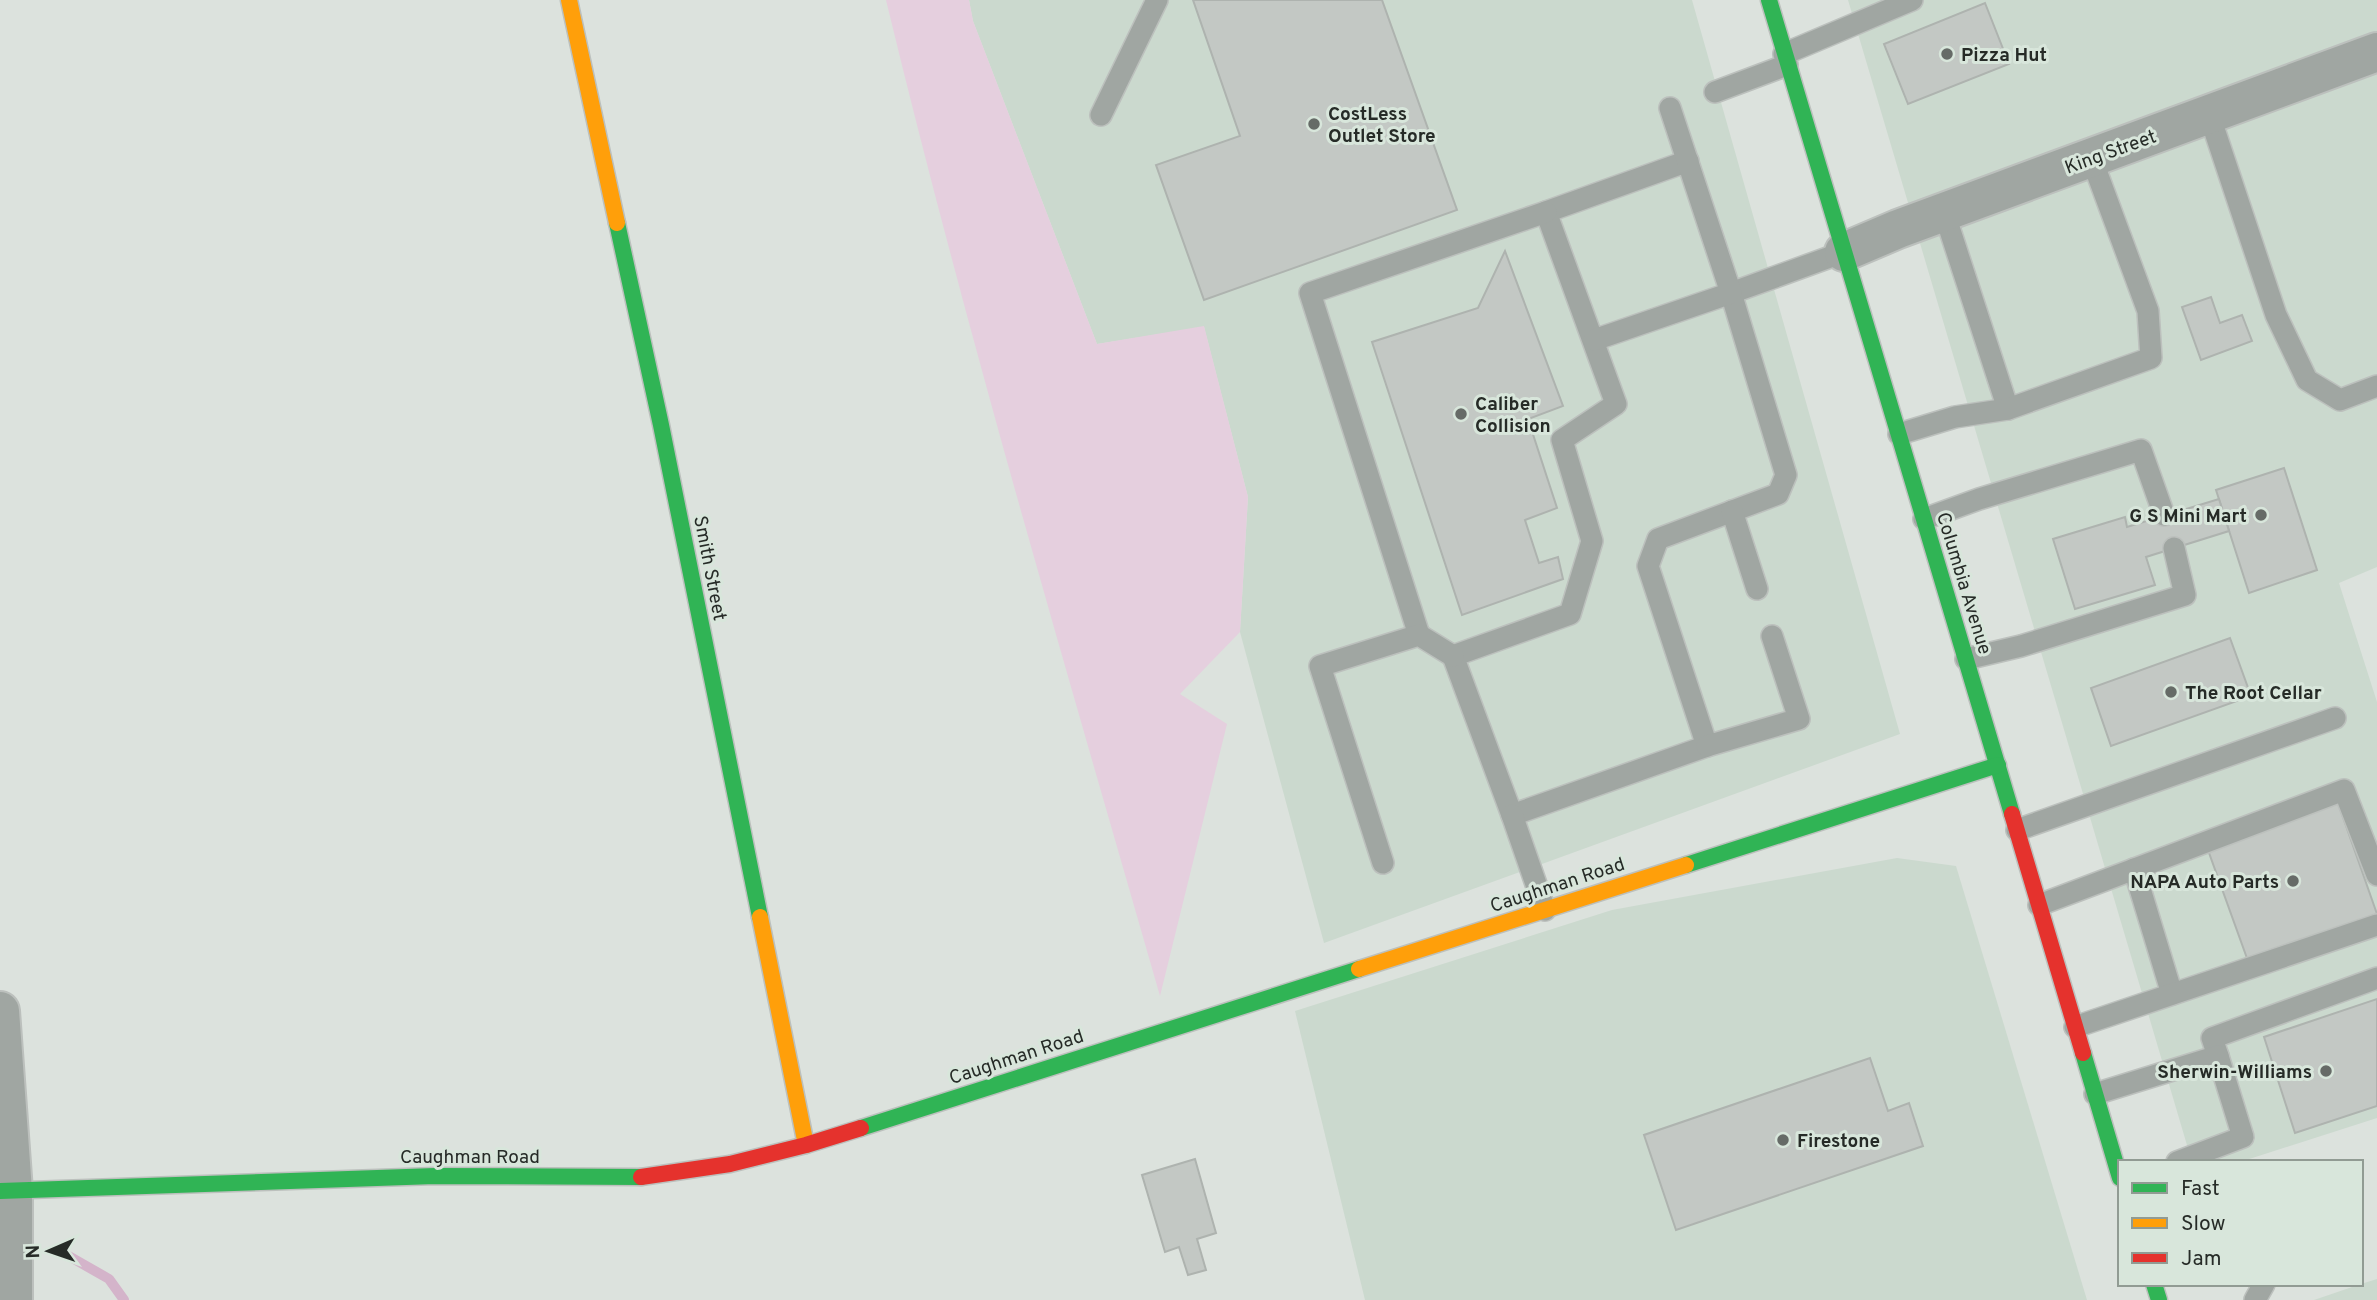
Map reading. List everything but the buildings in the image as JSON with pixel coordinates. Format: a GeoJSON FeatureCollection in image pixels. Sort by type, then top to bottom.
{"type":"FeatureCollection","features":[{"type":"Feature","properties":{"kind":"street","name":"Smith Street"},"geometry":{"type":"LineString","coordinates":[[569,0],[661,425],[806,1145]]}},
{"type":"Feature","properties":{"kind":"street","name":"Columbia Avenue"},"geometry":{"type":"LineString","coordinates":[[1769,0],[2118,1171]]}},
{"type":"Feature","properties":{"kind":"street","name":"King Street"},"geometry":{"type":"LineString","coordinates":[[1844,252],[1944,212],[2377,51]]}},
{"type":"Feature","properties":{"kind":"street","name":"Caughman Road"},"geometry":{"type":"LineString","coordinates":[[7,1191],[435,1176],[647,1177],[730,1164],[806,1145],[1998,765]]}},
{"type":"Feature","properties":{"kind":"street"},"geometry":{"type":"LineString","coordinates":[[0,1011],[13,1300]]}},
{"type":"Feature","properties":{"kind":"lane"},"geometry":{"type":"LineString","coordinates":[[1101,115],[1157,0]]}},
{"type":"Feature","properties":{"kind":"lane"},"geometry":{"type":"LineString","coordinates":[[1715,92],[1912,0]]}},
{"type":"Feature","properties":{"kind":"lane"},"geometry":{"type":"LineString","coordinates":[[1670,108],[1731,293],[1786,475],[1778,494],[1658,539],[1648,566],[1707,746]]}},
{"type":"Feature","properties":{"kind":"lane"},"geometry":{"type":"LineString","coordinates":[[2209,114],[2276,315],[2307,380],[2340,400],[2377,386]]}},
{"type":"Feature","properties":{"kind":"lane"},"geometry":{"type":"LineString","coordinates":[[1899,434],[1955,417],[2008,409],[2151,358],[2148,311],[2091,158]]}},
{"type":"Feature","properties":{"kind":"lane"},"geometry":{"type":"LineString","coordinates":[[1545,909],[1453,656],[1419,635],[1310,293],[1688,161]]}},
{"type":"Feature","properties":{"kind":"lane"},"geometry":{"type":"LineString","coordinates":[[1453,656],[1570,614],[1592,541],[1562,440],[1616,404],[1546,212]]}},
{"type":"Feature","properties":{"kind":"lane"},"geometry":{"type":"LineString","coordinates":[[1944,212],[2008,409]]}},
{"type":"Feature","properties":{"kind":"lane"},"geometry":{"type":"LineString","coordinates":[[1594,340],[1844,252]]}},
{"type":"Feature","properties":{"kind":"lane"},"geometry":{"type":"LineString","coordinates":[[1924,519],[1979,499],[2141,450],[2164,515]]}},
{"type":"Feature","properties":{"kind":"lane"},"geometry":{"type":"LineString","coordinates":[[1732,511],[1757,589]]}},
{"type":"Feature","properties":{"kind":"lane"},"geometry":{"type":"LineString","coordinates":[[1966,659],[2021,646],[2185,595],[2174,548]]}},
{"type":"Feature","properties":{"kind":"lane"},"geometry":{"type":"LineString","coordinates":[[1383,863],[1320,666],[1419,635]]}},
{"type":"Feature","properties":{"kind":"lane"},"geometry":{"type":"LineString","coordinates":[[1512,815],[1707,746],[1799,719],[1772,636]]}},
{"type":"Feature","properties":{"kind":"lane"},"geometry":{"type":"LineString","coordinates":[[2017,830],[2335,718]]}},
{"type":"Feature","properties":{"kind":"lane"},"geometry":{"type":"LineString","coordinates":[[2039,905],[2344,790],[2377,875]]}},
{"type":"Feature","properties":{"kind":"lane"},"geometry":{"type":"LineString","coordinates":[[2134,869],[2172,994]]}},
{"type":"Feature","properties":{"kind":"lane"},"geometry":{"type":"LineString","coordinates":[[2075,1027],[2377,925]]}},
{"type":"Feature","properties":{"kind":"lane"},"geometry":{"type":"LineString","coordinates":[[2182,1160],[2243,1137],[2212,1038],[2377,978]]}},
{"type":"Feature","properties":{"kind":"lane"},"geometry":{"type":"LineString","coordinates":[[2095,1094],[2218,1056]]}},
{"type":"Feature","properties":{"kind":"shaded area"},"geometry":{"type":"Polygon","coordinates":[[[886,0],[969,0],[973,21],[1097,344],[1204,326],[1248,497],[1240,632],[1180,694],[1227,724],[1160,996],[983,375],[886,0]]]}},
{"type":"Feature","properties":{"kind":"shaded area"},"geometry":{"type":"Polygon","coordinates":[[[969,0],[1692,0],[1900,734],[1324,943],[1240,632],[1248,497],[1204,327],[1097,344],[973,21],[969,0]]]}},
{"type":"Feature","properties":{"kind":"shaded area"},"geometry":{"type":"Polygon","coordinates":[[[1848,0],[2377,0],[2377,567],[2339,583],[2377,702],[2377,1118],[2246,1160],[2191,1160],[1848,0]]]}},
{"type":"Feature","properties":{"kind":"shaded area"},"geometry":{"type":"Polygon","coordinates":[[[1897,858],[1956,866],[2087,1300],[1365,1300],[1295,1011],[1612,910],[1897,858]]]}},
{"type":"Feature","properties":{"kind":"shaded area"},"geometry":{"type":"Polygon","coordinates":[[[2377,1279],[2377,1300],[2314,1300],[2355,1286],[2363,1286],[2363,1283],[2377,1279]]]}},
{"type":"Feature","properties":{"kind":"waterway"},"geometry":{"type":"LineString","coordinates":[[67,1255],[109,1279],[124,1300]]}},
{"type":"Feature","properties":{"kind":"traffic: fast"},"geometry":{"type":"LineString","coordinates":[[1769,0],[2012,814]]}},
{"type":"Feature","properties":{"kind":"traffic: fast"},"geometry":{"type":"LineString","coordinates":[[617,223],[661,425],[760,917]]}},
{"type":"Feature","properties":{"kind":"traffic: fast"},"geometry":{"type":"LineString","coordinates":[[1686,865],[1998,765]]}},
{"type":"Feature","properties":{"kind":"traffic: fast"},"geometry":{"type":"LineString","coordinates":[[861,1128],[1359,969]]}},
{"type":"Feature","properties":{"kind":"traffic: fast"},"geometry":{"type":"LineString","coordinates":[[2083,1053],[2118,1171]]}},
{"type":"Feature","properties":{"kind":"traffic: fast"},"geometry":{"type":"LineString","coordinates":[[0,1191],[435,1176],[641,1177]]}},
{"type":"Feature","properties":{"kind":"traffic: fast"},"geometry":{"type":"LineString","coordinates":[[2155,1286],[2159,1300]]}},
{"type":"Feature","properties":{"kind":"traffic: slow"},"geometry":{"type":"LineString","coordinates":[[569,0],[617,223]]}},
{"type":"Feature","properties":{"kind":"traffic: slow"},"geometry":{"type":"LineString","coordinates":[[1359,969],[1686,865]]}},
{"type":"Feature","properties":{"kind":"traffic: slow"},"geometry":{"type":"LineString","coordinates":[[760,917],[806,1145]]}},
{"type":"Feature","properties":{"kind":"traffic: jam"},"geometry":{"type":"LineString","coordinates":[[2012,814],[2083,1053]]}},
{"type":"Feature","properties":{"kind":"traffic: jam"},"geometry":{"type":"LineString","coordinates":[[641,1177],[730,1164],[861,1128]]}},
{"type":"Feature","properties":{"kind":"place","name":"Pizza Hut"},"geometry":{"type":"Point","coordinates":[1947,54]}},
{"type":"Feature","properties":{"kind":"place","name":"CostLess Outlet Store"},"geometry":{"type":"Point","coordinates":[1314,124]}},
{"type":"Feature","properties":{"kind":"place","name":"Caliber Collision"},"geometry":{"type":"Point","coordinates":[1461,414]}},
{"type":"Feature","properties":{"kind":"place","name":"G S Mini Mart"},"geometry":{"type":"Point","coordinates":[2261,515]}},
{"type":"Feature","properties":{"kind":"place","name":"The Root Cellar"},"geometry":{"type":"Point","coordinates":[2171,692]}},
{"type":"Feature","properties":{"kind":"place","name":"NAPA Auto Parts"},"geometry":{"type":"Point","coordinates":[2293,881]}},
{"type":"Feature","properties":{"kind":"place","name":"Sherwin-Williams"},"geometry":{"type":"Point","coordinates":[2326,1071]}},
{"type":"Feature","properties":{"kind":"place","name":"Firestone"},"geometry":{"type":"Point","coordinates":[1783,1140]}}]}
